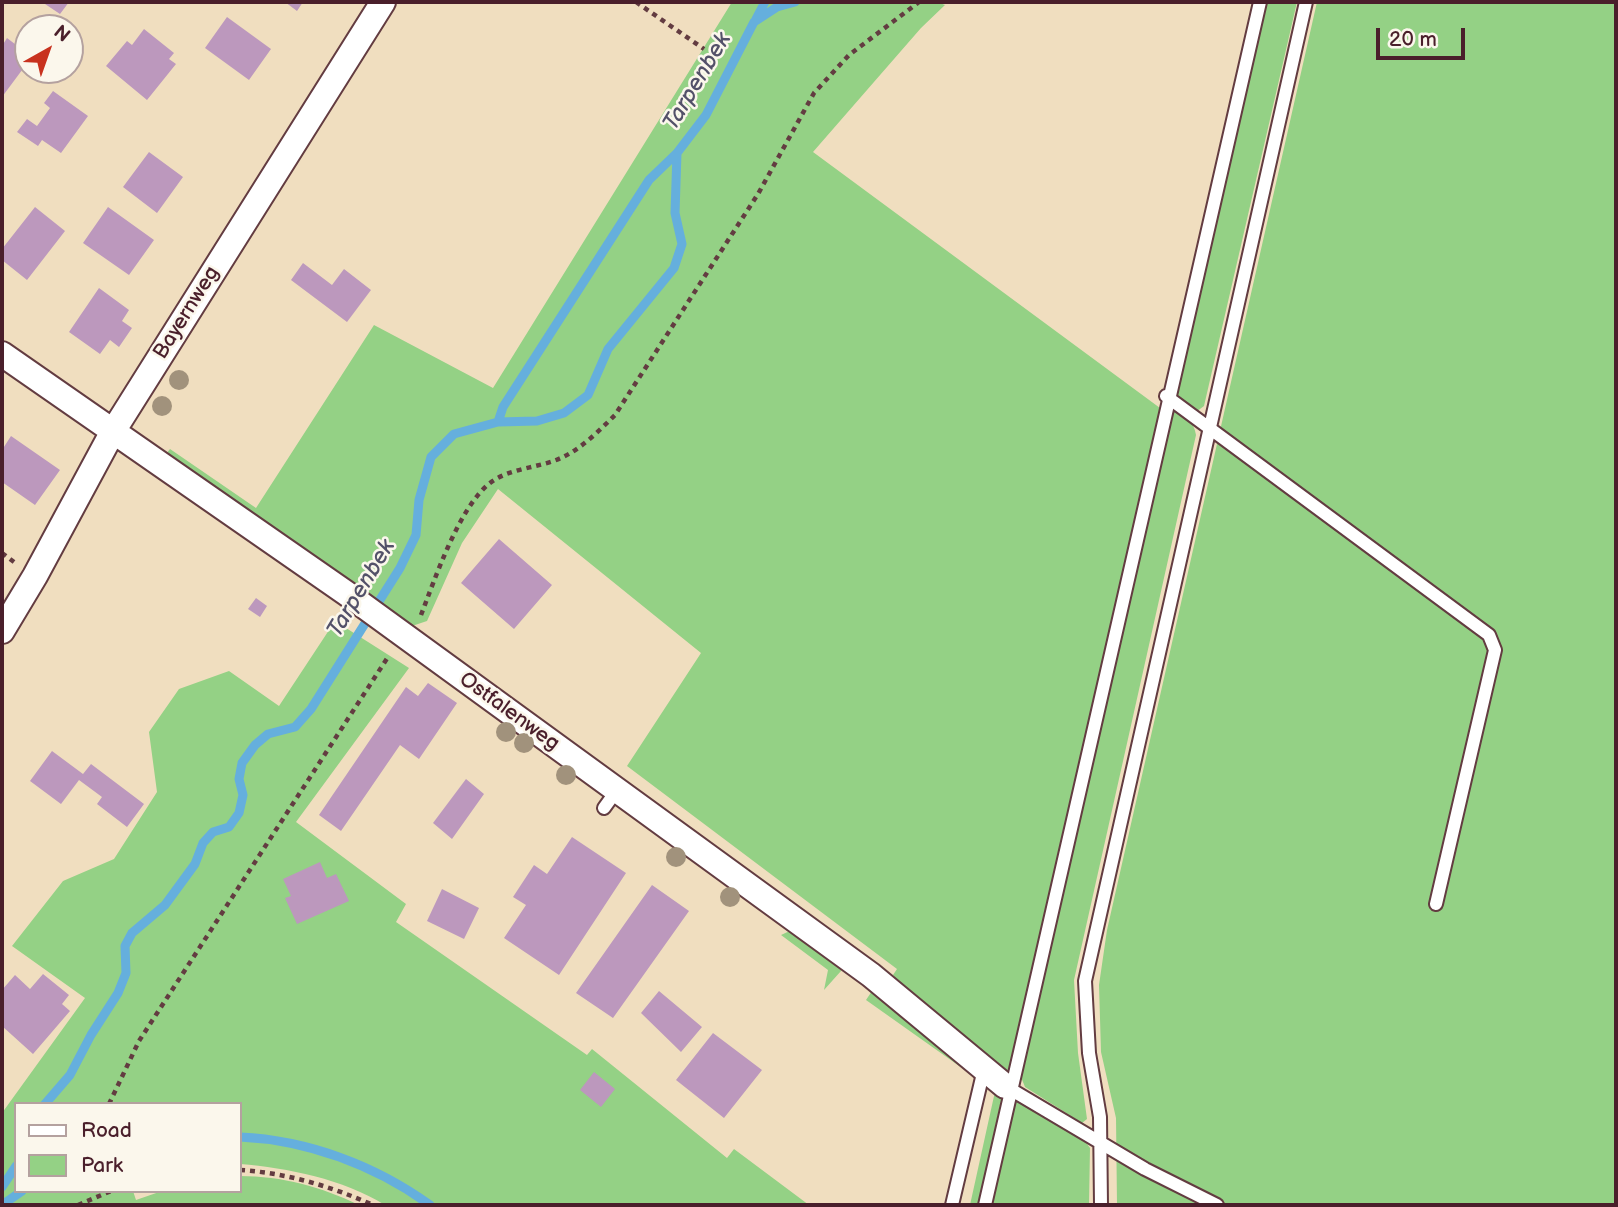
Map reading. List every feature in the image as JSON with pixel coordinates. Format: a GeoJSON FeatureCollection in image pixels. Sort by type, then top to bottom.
{"type":"FeatureCollection","features":[{"type":"Feature","properties":{"kind":"street","name":"Bayernweg"},"geometry":{"type":"LineString","coordinates":[[2,631],[35,576],[112,433],[383,2]]}},
{"type":"Feature","properties":{"kind":"street","name":"Ostfalenweg"},"geometry":{"type":"LineString","coordinates":[[2,354],[398,630],[610,799],[871,975],[1008,1088]]}},
{"type":"Feature","properties":{"kind":"lane"},"geometry":{"type":"LineString","coordinates":[[985,1205],[1008,1088],[1260,2]]}},
{"type":"Feature","properties":{"kind":"lane"},"geometry":{"type":"LineString","coordinates":[[1101,1205],[1102,1141],[1089,1053],[1085,981],[1306,2]]}},
{"type":"Feature","properties":{"kind":"lane"},"geometry":{"type":"LineString","coordinates":[[1167,396],[1489,635],[1495,650],[1436,904]]}},
{"type":"Feature","properties":{"kind":"lane"},"geometry":{"type":"LineString","coordinates":[[952,1205],[984,1069]]}},
{"type":"Feature","properties":{"kind":"lane"},"geometry":{"type":"LineString","coordinates":[[1008,1088],[1146,1169],[1217,1205]]}},
{"type":"Feature","properties":{"kind":"path"},"geometry":{"type":"LineString","coordinates":[[636,2],[704,49]]}},
{"type":"Feature","properties":{"kind":"path"},"geometry":{"type":"LineString","coordinates":[[110,1102],[139,1041],[394,648],[398,630],[416,629],[443,556],[477,497],[490,483],[502,477],[562,458],[595,435],[615,415],[678,313],[758,194],[814,93],[849,55],[919,2]]}},
{"type":"Feature","properties":{"kind":"path"},"geometry":{"type":"LineString","coordinates":[[242,1170],[270,1172],[336,1188],[373,1205]]}},
{"type":"Feature","properties":{"kind":"path"},"geometry":{"type":"LineString","coordinates":[[78,1205],[106,1193]]}},
{"type":"Feature","properties":{"kind":"green space"},"geometry":{"type":"Polygon","coordinates":[[[732,2],[937,2],[945,5],[921,28],[813,152],[1160,408],[1006,1080],[919,1006],[893,975],[897,969],[627,766],[701,653],[498,489],[462,543],[427,621],[409,627],[162,459],[170,449],[256,508],[374,325],[493,388],[732,2]]]}},
{"type":"Feature","properties":{"kind":"green space"},"geometry":{"type":"Polygon","coordinates":[[[1265,2],[1297,2],[1204,406],[1196,412],[1179,400],[1177,392],[1265,2]]]}},
{"type":"Feature","properties":{"kind":"green space"},"geometry":{"type":"Polygon","coordinates":[[[1317,2],[1616,2],[1616,1205],[1117,1205],[1116,1118],[1101,1052],[1099,985],[1107,930],[1317,2]]]}},
{"type":"Feature","properties":{"kind":"green space"},"geometry":{"type":"Polygon","coordinates":[[[1172,405],[1191,422],[1196,435],[1074,980],[1078,1053],[1087,1119],[1082,1123],[1025,1087],[1021,1077],[1172,405]]]}},
{"type":"Feature","properties":{"kind":"green space"},"geometry":{"type":"Polygon","coordinates":[[[335,621],[409,668],[296,822],[406,904],[396,922],[587,1055],[592,1049],[727,1158],[734,1149],[809,1205],[385,1205],[351,1188],[315,1176],[242,1164],[242,1102],[14,1102],[14,1193],[134,1193],[136,1200],[156,1193],[242,1193],[242,1176],[301,1184],[359,1205],[2,1205],[2,1113],[85,998],[12,946],[63,881],[114,859],[157,792],[149,732],[179,689],[229,671],[279,706],[335,621]]]}},
{"type":"Feature","properties":{"kind":"green space"},"geometry":{"type":"Polygon","coordinates":[[[794,929],[840,965],[841,971],[824,990],[828,970],[781,935],[794,929]]]}},
{"type":"Feature","properties":{"kind":"green space"},"geometry":{"type":"Polygon","coordinates":[[[872,991],[904,1012],[962,1068],[866,1000],[872,991]]]}},
{"type":"Feature","properties":{"kind":"green space"},"geometry":{"type":"Polygon","coordinates":[[[996,1087],[1003,1092],[978,1205],[970,1205],[996,1087]]]}},
{"type":"Feature","properties":{"kind":"green space"},"geometry":{"type":"Polygon","coordinates":[[[1013,1102],[1018,1102],[1085,1141],[1090,1148],[1089,1205],[989,1205],[1013,1102]]]}},
{"type":"Feature","properties":{"kind":"building"},"geometry":{"type":"Polygon","coordinates":[[[42,2],[69,2],[60,14],[42,2]]]}},
{"type":"Feature","properties":{"kind":"building"},"geometry":{"type":"Polygon","coordinates":[[[285,2],[303,2],[297,11],[285,2]]]}},
{"type":"Feature","properties":{"kind":"building"},"geometry":{"type":"Polygon","coordinates":[[[227,17],[271,49],[249,80],[205,48],[227,17]]]}},
{"type":"Feature","properties":{"kind":"building"},"geometry":{"type":"Polygon","coordinates":[[[144,29],[174,53],[169,59],[176,64],[147,100],[106,66],[127,41],[132,45],[144,29]]]}},
{"type":"Feature","properties":{"kind":"building"},"geometry":{"type":"Polygon","coordinates":[[[7,38],[14,43],[14,81],[2,97],[2,46],[7,38]]]}},
{"type":"Feature","properties":{"kind":"building"},"geometry":{"type":"Polygon","coordinates":[[[53,91],[88,116],[61,153],[42,140],[38,146],[17,132],[27,119],[37,126],[50,108],[44,103],[53,91]]]}},
{"type":"Feature","properties":{"kind":"building"},"geometry":{"type":"Polygon","coordinates":[[[149,152],[183,177],[157,213],[123,187],[149,152]]]}},
{"type":"Feature","properties":{"kind":"building"},"geometry":{"type":"Polygon","coordinates":[[[35,207],[65,231],[27,280],[2,260],[2,249],[35,207]]]}},
{"type":"Feature","properties":{"kind":"building"},"geometry":{"type":"Polygon","coordinates":[[[108,207],[154,240],[129,275],[83,243],[108,207]]]}},
{"type":"Feature","properties":{"kind":"building"},"geometry":{"type":"Polygon","coordinates":[[[303,263],[332,285],[344,269],[371,290],[347,322],[291,280],[303,263]]]}},
{"type":"Feature","properties":{"kind":"building"},"geometry":{"type":"Polygon","coordinates":[[[99,288],[129,310],[122,321],[132,328],[119,347],[110,340],[100,354],[69,332],[99,288]]]}},
{"type":"Feature","properties":{"kind":"building"},"geometry":{"type":"Polygon","coordinates":[[[11,436],[60,470],[35,505],[2,482],[2,450],[11,436]]]}},
{"type":"Feature","properties":{"kind":"building"},"geometry":{"type":"Polygon","coordinates":[[[499,539],[552,585],[514,629],[461,583],[499,539]]]}},
{"type":"Feature","properties":{"kind":"building"},"geometry":{"type":"Polygon","coordinates":[[[256,598],[267,606],[260,617],[248,609],[256,598]]]}},
{"type":"Feature","properties":{"kind":"building"},"geometry":{"type":"Polygon","coordinates":[[[428,683],[457,703],[419,759],[400,745],[341,831],[319,815],[406,687],[418,696],[428,683]]]}},
{"type":"Feature","properties":{"kind":"building"},"geometry":{"type":"Polygon","coordinates":[[[52,751],[83,774],[91,764],[144,804],[127,827],[97,804],[102,797],[79,780],[61,804],[30,781],[52,751]]]}},
{"type":"Feature","properties":{"kind":"building"},"geometry":{"type":"Polygon","coordinates":[[[466,779],[484,794],[452,839],[433,823],[466,779]]]}},
{"type":"Feature","properties":{"kind":"building"},"geometry":{"type":"Polygon","coordinates":[[[572,837],[626,873],[559,975],[504,938],[526,905],[513,897],[534,865],[547,874],[572,837]]]}},
{"type":"Feature","properties":{"kind":"building"},"geometry":{"type":"Polygon","coordinates":[[[320,862],[327,878],[336,874],[349,901],[297,924],[285,898],[291,896],[283,879],[320,862]]]}},
{"type":"Feature","properties":{"kind":"building"},"geometry":{"type":"Polygon","coordinates":[[[652,885],[689,911],[613,1018],[576,993],[652,885]]]}},
{"type":"Feature","properties":{"kind":"building"},"geometry":{"type":"Polygon","coordinates":[[[442,889],[479,908],[464,939],[427,921],[442,889]]]}},
{"type":"Feature","properties":{"kind":"building"},"geometry":{"type":"Polygon","coordinates":[[[43,974],[69,995],[62,1004],[70,1011],[33,1054],[2,1026],[2,990],[15,975],[30,989],[43,974]]]}},
{"type":"Feature","properties":{"kind":"building"},"geometry":{"type":"Polygon","coordinates":[[[659,991],[702,1027],[681,1052],[641,1013],[659,991]]]}},
{"type":"Feature","properties":{"kind":"building"},"geometry":{"type":"Polygon","coordinates":[[[713,1033],[762,1070],[724,1118],[676,1080],[713,1033]]]}},
{"type":"Feature","properties":{"kind":"building"},"geometry":{"type":"Polygon","coordinates":[[[594,1072],[615,1089],[601,1107],[580,1090],[594,1072]]]}},
{"type":"Feature","properties":{"kind":"waterway"},"geometry":{"type":"LineString","coordinates":[[756,19],[765,2]]}},
{"type":"Feature","properties":{"kind":"waterway","name":"Tarpenbek"},"geometry":{"type":"LineString","coordinates":[[47,1102],[70,1075],[118,993],[126,973],[125,946],[132,933],[165,905],[195,864],[203,843],[213,832],[229,827],[239,813],[243,795],[239,779],[242,763],[255,745],[268,734],[295,727],[311,709],[400,568],[416,535],[419,500],[431,457],[454,434],[498,422],[537,421],[564,413],[588,395],[608,349],[674,268],[682,244],[675,213],[677,153],[706,115],[754,22],[777,7],[795,2]]}},
{"type":"Feature","properties":{"kind":"waterway"},"geometry":{"type":"LineString","coordinates":[[498,422],[503,407],[649,180],[677,153]]}},
{"type":"Feature","properties":{"kind":"waterway"},"geometry":{"type":"LineString","coordinates":[[242,1137],[290,1143],[340,1157],[387,1178],[430,1205]]}},
{"type":"Feature","properties":{"kind":"waterway","name":"Tarpenbek"},"geometry":{"type":"LineString","coordinates":[[2,1187],[14,1169]]}},
{"type":"Feature","properties":{"kind":"waterway"},"geometry":{"type":"LineString","coordinates":[[2,1205],[19,1193]]}}]}
